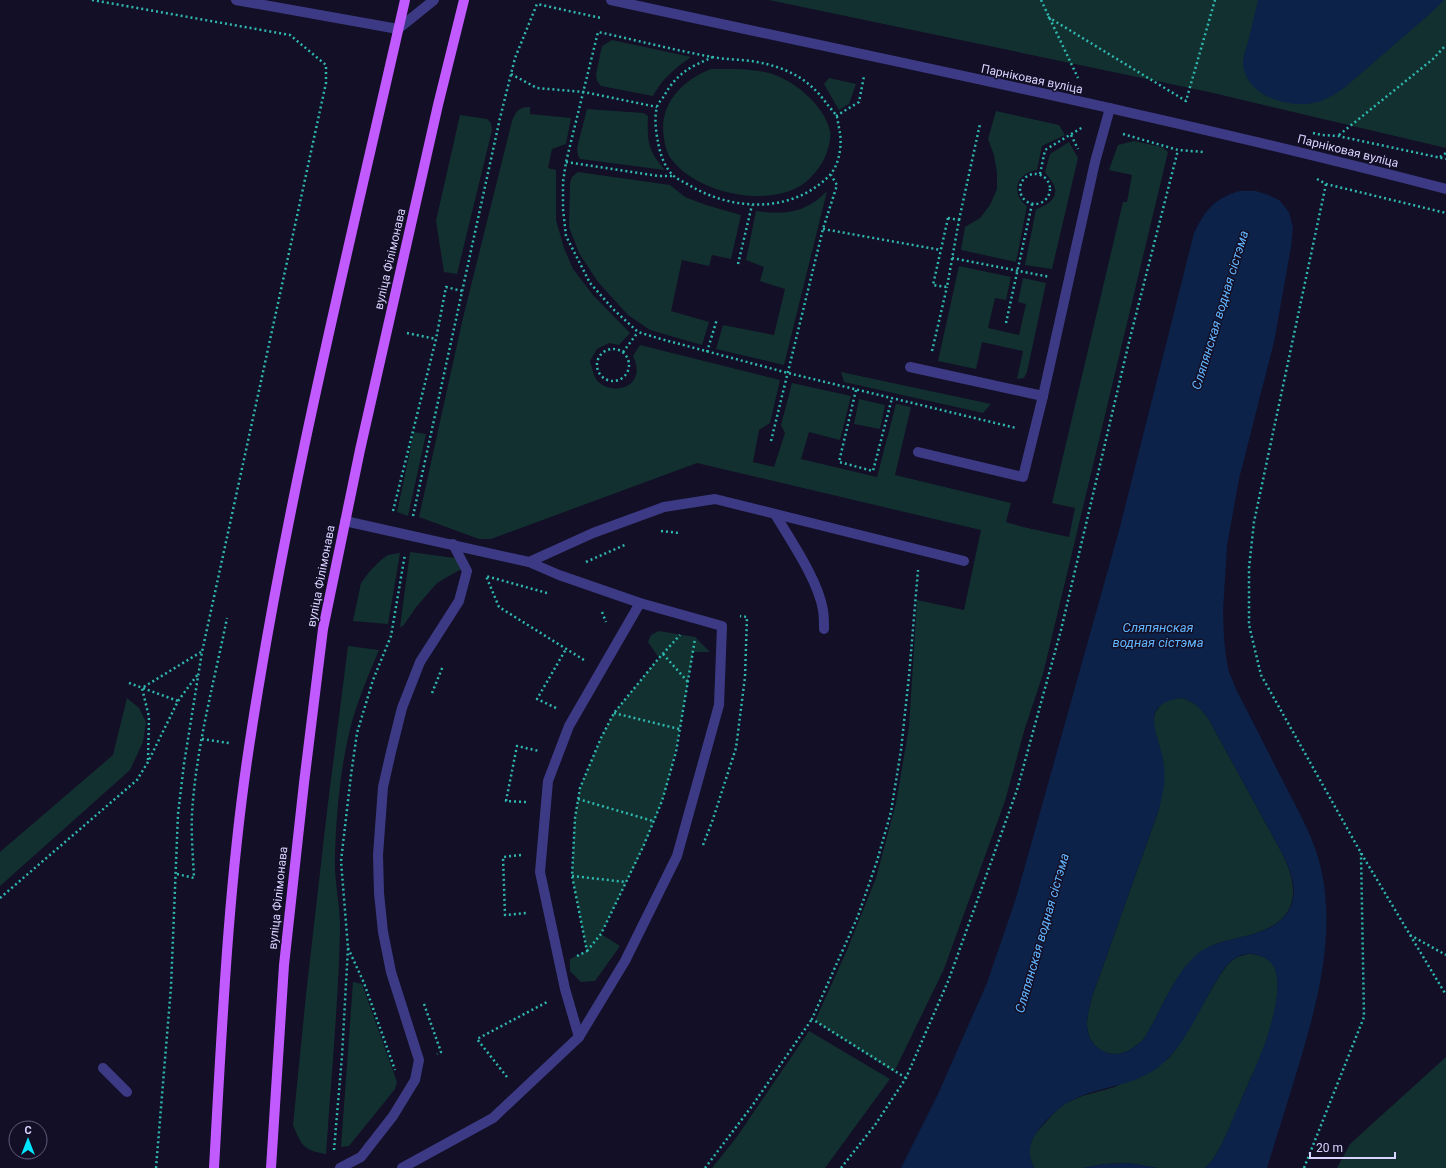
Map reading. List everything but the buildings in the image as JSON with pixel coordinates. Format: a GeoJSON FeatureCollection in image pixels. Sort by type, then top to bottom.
{"type":"FeatureCollection","features":[{"type":"Feature","properties":{"kind":"main road"},"geometry":{"type":"LineString","coordinates":[[214,1168],[232,895],[238,826],[249,746],[270,623],[306,439],[405,0]]}},
{"type":"Feature","properties":{"kind":"main road","name":"вуліца Філімонава"},"geometry":{"type":"LineString","coordinates":[[271,1168],[284,966],[323,629],[387,329],[464,0]]}},
{"type":"Feature","properties":{"kind":"street"},"geometry":{"type":"LineString","coordinates":[[236,0],[398,29],[434,0]]}},
{"type":"Feature","properties":{"kind":"street","name":"Парніковая вуліца"},"geometry":{"type":"LineString","coordinates":[[611,0],[1110,108],[1318,156],[1446,189]]}},
{"type":"Feature","properties":{"kind":"street"},"geometry":{"type":"LineString","coordinates":[[918,452],[1023,477],[1043,396],[1095,162],[1110,108]]}},
{"type":"Feature","properties":{"kind":"street"},"geometry":{"type":"LineString","coordinates":[[910,367],[1043,396]]}},
{"type":"Feature","properties":{"kind":"street"},"geometry":{"type":"LineString","coordinates":[[529,562],[593,533],[664,507],[715,499],[964,561]]}},
{"type":"Feature","properties":{"kind":"street"},"geometry":{"type":"LineString","coordinates":[[775,514],[815,586],[823,610],[824,629]]}},
{"type":"Feature","properties":{"kind":"street"},"geometry":{"type":"LineString","coordinates":[[345,521],[529,562],[559,575],[640,603],[722,626],[719,705],[677,856],[625,961],[579,1037],[493,1118],[402,1168]]}},
{"type":"Feature","properties":{"kind":"street"},"geometry":{"type":"LineString","coordinates":[[340,1168],[361,1157],[393,1116],[416,1080],[419,1060],[391,972],[383,932],[379,893],[378,855],[380,822],[383,787],[402,708],[420,662],[459,601],[467,571],[453,544]]}},
{"type":"Feature","properties":{"kind":"street"},"geometry":{"type":"LineString","coordinates":[[579,1037],[565,989],[540,872],[548,781],[569,726],[640,603]]}},
{"type":"Feature","properties":{"kind":"street"},"geometry":{"type":"LineString","coordinates":[[103,1068],[127,1092]]}},
{"type":"Feature","properties":{"kind":"path"},"geometry":{"type":"LineString","coordinates":[[92,0],[290,34],[326,65],[326,83],[198,673],[178,814],[171,987],[156,1168]]}},
{"type":"Feature","properties":{"kind":"path"},"geometry":{"type":"LineString","coordinates":[[1041,0],[1078,78]]}},
{"type":"Feature","properties":{"kind":"path"},"geometry":{"type":"LineString","coordinates":[[1048,16],[1186,101],[1215,0]]}},
{"type":"Feature","properties":{"kind":"path"},"geometry":{"type":"LineString","coordinates":[[333,1153],[342,1056],[348,948],[341,861],[357,733],[373,680],[391,636],[408,534],[500,118],[515,58],[537,4],[607,19]]}},
{"type":"Feature","properties":{"kind":"path"},"geometry":{"type":"LineString","coordinates":[[713,57],[691,66],[671,83],[657,107],[656,129],[660,152],[666,165],[674,176],[712,197],[752,205],[768,205],[790,201],[812,190],[831,175],[839,159],[841,138],[836,116],[820,93],[809,83],[795,74],[776,66],[713,57],[598,32],[566,162],[563,182],[563,209],[566,236],[590,283],[613,309],[638,332],[788,373],[1034,432]]}},
{"type":"Feature","properties":{"kind":"path"},"geometry":{"type":"LineString","coordinates":[[1338,136],[1433,59],[1446,45]]}},
{"type":"Feature","properties":{"kind":"path"},"geometry":{"type":"LineString","coordinates":[[512,74],[537,88],[584,92],[657,107]]}},
{"type":"Feature","properties":{"kind":"path"},"geometry":{"type":"LineString","coordinates":[[856,74],[870,77]]}},
{"type":"Feature","properties":{"kind":"path"},"geometry":{"type":"LineString","coordinates":[[836,116],[859,102],[864,76]]}},
{"type":"Feature","properties":{"kind":"path"},"geometry":{"type":"LineString","coordinates":[[1040,174],[1045,150],[1087,125],[1080,123]]}},
{"type":"Feature","properties":{"kind":"path"},"geometry":{"type":"LineString","coordinates":[[932,351],[947,288],[959,220],[980,124]]}},
{"type":"Feature","properties":{"kind":"path"},"geometry":{"type":"LineString","coordinates":[[1104,129],[1178,150],[1205,152]]}},
{"type":"Feature","properties":{"kind":"path"},"geometry":{"type":"LineString","coordinates":[[1322,135],[1338,136],[1446,159]]}},
{"type":"Feature","properties":{"kind":"path"},"geometry":{"type":"LineString","coordinates":[[841,1168],[875,1125],[906,1078],[949,979],[1017,790],[1061,630],[1129,342],[1178,150]]}},
{"type":"Feature","properties":{"kind":"path"},"geometry":{"type":"LineString","coordinates":[[1439,157],[1446,153]]}},
{"type":"Feature","properties":{"kind":"path"},"geometry":{"type":"LineString","coordinates":[[566,162],[659,176],[674,176]]}},
{"type":"Feature","properties":{"kind":"path"},"geometry":{"type":"LineString","coordinates":[[1030,174],[1040,174],[1048,181],[1050,185],[1050,196],[1042,203],[1032,204],[1027,202],[1021,194],[1021,185],[1023,180],[1030,174]]}},
{"type":"Feature","properties":{"kind":"path"},"geometry":{"type":"LineString","coordinates":[[771,441],[823,229],[837,185],[831,175]]}},
{"type":"Feature","properties":{"kind":"path"},"geometry":{"type":"LineString","coordinates":[[1313,176],[1326,184],[1446,213]]}},
{"type":"Feature","properties":{"kind":"path"},"geometry":{"type":"LineString","coordinates":[[1326,184],[1254,522],[1249,568],[1249,625],[1261,675],[1360,853],[1446,996]]}},
{"type":"Feature","properties":{"kind":"path"},"geometry":{"type":"LineString","coordinates":[[1006,323],[1032,204]]}},
{"type":"Feature","properties":{"kind":"path"},"geometry":{"type":"LineString","coordinates":[[738,264],[752,205]]}},
{"type":"Feature","properties":{"kind":"path"},"geometry":{"type":"LineString","coordinates":[[947,288],[933,285],[948,218],[959,220]]}},
{"type":"Feature","properties":{"kind":"path"},"geometry":{"type":"LineString","coordinates":[[823,229],[941,250]]}},
{"type":"Feature","properties":{"kind":"path"},"geometry":{"type":"LineString","coordinates":[[952,258],[1068,280]]}},
{"type":"Feature","properties":{"kind":"path"},"geometry":{"type":"LineString","coordinates":[[393,514],[436,340],[446,286],[462,291]]}},
{"type":"Feature","properties":{"kind":"path"},"geometry":{"type":"LineString","coordinates":[[707,352],[717,319]]}},
{"type":"Feature","properties":{"kind":"path"},"geometry":{"type":"LineString","coordinates":[[387,329],[436,340]]}},
{"type":"Feature","properties":{"kind":"path"},"geometry":{"type":"LineString","coordinates":[[623,352],[638,332]]}},
{"type":"Feature","properties":{"kind":"path"},"geometry":{"type":"LineString","coordinates":[[613,348],[623,352],[629,361],[629,371],[626,376],[622,379],[611,382],[601,377],[597,367],[597,361],[603,352],[613,348]]}},
{"type":"Feature","properties":{"kind":"path"},"geometry":{"type":"LineString","coordinates":[[856,390],[839,462],[874,471],[892,398]]}},
{"type":"Feature","properties":{"kind":"path"},"geometry":{"type":"LineString","coordinates":[[657,530],[679,533]]}},
{"type":"Feature","properties":{"kind":"path"},"geometry":{"type":"LineString","coordinates":[[583,564],[630,542]]}},
{"type":"Feature","properties":{"kind":"path"},"geometry":{"type":"LineString","coordinates":[[705,1168],[752,1106],[812,1019],[858,916],[877,862],[891,812],[901,750],[920,550]]}},
{"type":"Feature","properties":{"kind":"path"},"geometry":{"type":"LineString","coordinates":[[551,594],[486,576],[499,607],[586,662]]}},
{"type":"Feature","properties":{"kind":"path"},"geometry":{"type":"LineString","coordinates":[[599,610],[603,614],[607,623],[606,627]]}},
{"type":"Feature","properties":{"kind":"path"},"geometry":{"type":"LineString","coordinates":[[701,849],[712,822],[736,748],[745,677],[747,618],[740,616]]}},
{"type":"Feature","properties":{"kind":"path"},"geometry":{"type":"LineString","coordinates":[[176,874],[194,878],[192,814],[207,707],[227,618]]}},
{"type":"Feature","properties":{"kind":"path"},"geometry":{"type":"LineString","coordinates":[[587,951],[572,876],[575,818],[580,788],[598,745],[614,713],[681,634]]}},
{"type":"Feature","properties":{"kind":"path"},"geometry":{"type":"LineString","coordinates":[[560,963],[587,951],[601,934],[662,801],[676,752],[695,637]]}},
{"type":"Feature","properties":{"kind":"path"},"geometry":{"type":"LineString","coordinates":[[556,708],[537,699],[566,649]]}},
{"type":"Feature","properties":{"kind":"path"},"geometry":{"type":"LineString","coordinates":[[142,688],[202,652]]}},
{"type":"Feature","properties":{"kind":"path"},"geometry":{"type":"LineString","coordinates":[[663,654],[688,682]]}},
{"type":"Feature","properties":{"kind":"path"},"geometry":{"type":"LineString","coordinates":[[430,696],[445,662]]}},
{"type":"Feature","properties":{"kind":"path"},"geometry":{"type":"LineString","coordinates":[[0,898],[137,780],[148,762],[178,701],[198,673]]}},
{"type":"Feature","properties":{"kind":"path"},"geometry":{"type":"LineString","coordinates":[[129,683],[178,701]]}},
{"type":"Feature","properties":{"kind":"path"},"geometry":{"type":"LineString","coordinates":[[142,688],[150,717],[148,762]]}},
{"type":"Feature","properties":{"kind":"path"},"geometry":{"type":"LineString","coordinates":[[553,715],[558,704]]}},
{"type":"Feature","properties":{"kind":"path"},"geometry":{"type":"LineString","coordinates":[[614,713],[680,729]]}},
{"type":"Feature","properties":{"kind":"path"},"geometry":{"type":"LineString","coordinates":[[202,738],[249,746]]}},
{"type":"Feature","properties":{"kind":"path"},"geometry":{"type":"LineString","coordinates":[[537,757],[542,744]]}},
{"type":"Feature","properties":{"kind":"path"},"geometry":{"type":"LineString","coordinates":[[527,797],[526,802],[506,801],[517,746],[539,751]]}},
{"type":"Feature","properties":{"kind":"path"},"geometry":{"type":"LineString","coordinates":[[578,799],[653,821]]}},
{"type":"Feature","properties":{"kind":"path"},"geometry":{"type":"LineString","coordinates":[[521,860],[522,848]]}},
{"type":"Feature","properties":{"kind":"path"},"geometry":{"type":"LineString","coordinates":[[1304,1168],[1364,1017],[1360,853]]}},
{"type":"Feature","properties":{"kind":"path"},"geometry":{"type":"LineString","coordinates":[[522,855],[502,857],[505,915],[526,912]]}},
{"type":"Feature","properties":{"kind":"path"},"geometry":{"type":"LineString","coordinates":[[572,876],[626,882]]}},
{"type":"Feature","properties":{"kind":"path"},"geometry":{"type":"LineString","coordinates":[[526,908],[528,920]]}},
{"type":"Feature","properties":{"kind":"path"},"geometry":{"type":"LineString","coordinates":[[1409,934],[1446,955]]}},
{"type":"Feature","properties":{"kind":"path"},"geometry":{"type":"LineString","coordinates":[[348,948],[364,982],[398,1076]]}},
{"type":"Feature","properties":{"kind":"path"},"geometry":{"type":"LineString","coordinates":[[545,996],[550,1008]]}},
{"type":"Feature","properties":{"kind":"path"},"geometry":{"type":"LineString","coordinates":[[419,1060],[441,1052],[423,1001]]}},
{"type":"Feature","properties":{"kind":"path"},"geometry":{"type":"LineString","coordinates":[[509,1081],[477,1039],[547,1002]]}},
{"type":"Feature","properties":{"kind":"path"},"geometry":{"type":"LineString","coordinates":[[812,1019],[906,1078]]}},
{"type":"Feature","properties":{"kind":"green space"},"geometry":{"type":"Polygon","coordinates":[[[769,0],[1446,0],[1446,148],[1209,92],[769,0]]]}},
{"type":"Feature","properties":{"kind":"green space"},"geometry":{"type":"Polygon","coordinates":[[[612,40],[691,57],[669,74],[660,84],[653,96],[601,86],[597,81],[596,74],[602,46],[612,40]]]}},
{"type":"Feature","properties":{"kind":"green space"},"geometry":{"type":"Polygon","coordinates":[[[711,69],[762,71],[779,76],[798,88],[815,103],[827,121],[830,132],[830,140],[827,152],[822,162],[816,172],[807,181],[793,190],[775,195],[756,196],[736,194],[699,182],[684,172],[672,160],[666,147],[663,126],[669,105],[674,95],[682,87],[700,74],[711,69]]]}},
{"type":"Feature","properties":{"kind":"green space"},"geometry":{"type":"Polygon","coordinates":[[[829,78],[856,84],[849,104],[839,110],[824,84],[829,78]]]}},
{"type":"Feature","properties":{"kind":"green space"},"geometry":{"type":"Polygon","coordinates":[[[530,107],[530,114],[571,118],[566,144],[552,149],[548,168],[556,170],[556,220],[564,248],[573,269],[593,295],[630,333],[619,345],[609,343],[597,349],[590,361],[596,379],[602,385],[609,388],[617,388],[625,387],[631,383],[636,376],[636,367],[633,356],[640,345],[780,380],[770,423],[759,430],[753,462],[774,467],[785,433],[781,425],[792,383],[851,396],[840,440],[809,432],[801,459],[877,477],[896,404],[911,407],[895,475],[1011,503],[1006,522],[1069,537],[1075,508],[1052,503],[1123,202],[1127,202],[1132,175],[1109,170],[1118,145],[1134,141],[1162,147],[1168,152],[1043,674],[1025,728],[1005,801],[944,969],[894,1072],[815,1021],[847,950],[876,878],[896,803],[909,727],[917,600],[964,610],[981,530],[697,463],[491,539],[479,539],[419,517],[462,322],[512,121],[518,110],[530,107]]]}},
{"type":"Feature","properties":{"kind":"green space"},"geometry":{"type":"Polygon","coordinates":[[[587,109],[643,113],[648,116],[648,139],[655,157],[665,170],[580,159],[577,148],[587,109]]]}},
{"type":"Feature","properties":{"kind":"green space"},"geometry":{"type":"Polygon","coordinates":[[[996,111],[1059,125],[1065,135],[1042,146],[1037,170],[1024,175],[1018,184],[1018,195],[1027,206],[1016,262],[961,250],[965,227],[980,218],[990,205],[997,189],[997,173],[994,155],[988,139],[996,111]]]}},
{"type":"Feature","properties":{"kind":"green space"},"geometry":{"type":"Polygon","coordinates":[[[460,115],[487,119],[491,123],[492,130],[457,274],[444,272],[436,221],[460,115]]]}},
{"type":"Feature","properties":{"kind":"green space"},"geometry":{"type":"Polygon","coordinates":[[[1069,142],[1078,158],[1052,269],[1025,265],[1036,209],[1050,202],[1055,193],[1055,189],[1045,172],[1050,154],[1069,142]]]}},
{"type":"Feature","properties":{"kind":"green space"},"geometry":{"type":"Polygon","coordinates":[[[578,172],[670,185],[685,197],[741,215],[731,259],[712,255],[709,266],[682,260],[671,311],[709,322],[702,345],[650,330],[628,315],[598,282],[579,253],[569,227],[570,183],[572,177],[578,172]]]}},
{"type":"Feature","properties":{"kind":"green space"},"geometry":{"type":"Polygon","coordinates":[[[827,191],[784,365],[716,349],[723,325],[774,335],[785,289],[760,281],[764,267],[746,260],[756,211],[776,213],[794,211],[811,204],[827,191]]]}},
{"type":"Feature","properties":{"kind":"green space"},"geometry":{"type":"Polygon","coordinates":[[[959,266],[1011,277],[1006,300],[995,298],[988,328],[1019,335],[1026,304],[1018,302],[1023,278],[1046,283],[1027,372],[1024,378],[1017,379],[1023,351],[982,342],[976,369],[938,361],[959,266]]]}},
{"type":"Feature","properties":{"kind":"green space"},"geometry":{"type":"Polygon","coordinates":[[[841,372],[991,404],[983,413],[844,382],[841,372]]]}},
{"type":"Feature","properties":{"kind":"green space"},"geometry":{"type":"Polygon","coordinates":[[[859,399],[885,405],[880,429],[854,424],[859,399]]]}},
{"type":"Feature","properties":{"kind":"green space"},"geometry":{"type":"Polygon","coordinates":[[[414,432],[426,434],[408,516],[397,512],[414,432]]]}},
{"type":"Feature","properties":{"kind":"green space"},"geometry":{"type":"Polygon","coordinates":[[[410,552],[455,558],[463,568],[437,583],[417,606],[403,626],[400,627],[410,552]]]}},
{"type":"Feature","properties":{"kind":"green space"},"geometry":{"type":"Polygon","coordinates":[[[400,553],[388,624],[353,621],[361,583],[381,560],[388,555],[400,553]]]}},
{"type":"Feature","properties":{"kind":"green space"},"geometry":{"type":"Polygon","coordinates":[[[659,631],[695,637],[710,652],[693,652],[668,783],[656,818],[641,852],[601,934],[620,946],[595,981],[581,982],[570,971],[570,959],[587,951],[572,876],[575,818],[580,788],[601,738],[614,713],[659,658],[648,642],[651,635],[659,631]]]}},
{"type":"Feature","properties":{"kind":"green space"},"geometry":{"type":"Polygon","coordinates":[[[348,646],[379,650],[363,689],[350,729],[339,793],[336,826],[335,867],[340,914],[339,961],[326,1154],[312,1151],[304,1146],[293,1125],[327,811],[348,646]]]}},
{"type":"Feature","properties":{"kind":"green space"},"geometry":{"type":"Polygon","coordinates":[[[127,698],[139,708],[146,722],[143,742],[130,770],[0,886],[0,852],[113,755],[127,698]]]}},
{"type":"Feature","properties":{"kind":"green space"},"geometry":{"type":"Polygon","coordinates":[[[1182,698],[1196,705],[1208,718],[1282,853],[1292,881],[1293,893],[1291,904],[1286,914],[1278,922],[1266,929],[1250,935],[1215,944],[1204,950],[1193,959],[1176,980],[1143,1040],[1125,1052],[1115,1054],[1109,1053],[1097,1048],[1090,1037],[1087,1024],[1089,1010],[1092,997],[1159,809],[1164,765],[1153,723],[1155,713],[1161,704],[1170,699],[1182,698]]]}},
{"type":"Feature","properties":{"kind":"green space"},"geometry":{"type":"Polygon","coordinates":[[[1248,954],[1269,960],[1274,966],[1278,988],[1274,1013],[1271,1027],[1261,1054],[1226,1135],[1216,1155],[1205,1168],[1158,1168],[1129,1163],[1104,1164],[1083,1168],[1034,1168],[1030,1157],[1029,1147],[1035,1134],[1055,1112],[1066,1103],[1082,1096],[1115,1087],[1168,1059],[1177,1048],[1220,975],[1229,963],[1237,957],[1248,954]]]}},
{"type":"Feature","properties":{"kind":"green space"},"geometry":{"type":"Polygon","coordinates":[[[353,982],[362,984],[397,1082],[395,1089],[349,1146],[341,1147],[353,982]]]}},
{"type":"Feature","properties":{"kind":"green space"},"geometry":{"type":"Polygon","coordinates":[[[809,1031],[890,1079],[825,1168],[712,1168],[736,1138],[809,1031]]]}},
{"type":"Feature","properties":{"kind":"green space"},"geometry":{"type":"Polygon","coordinates":[[[1446,1057],[1446,1168],[1337,1168],[1350,1144],[1446,1057]]]}},
{"type":"Feature","properties":{"kind":"water"},"geometry":{"type":"Polygon","coordinates":[[[1258,0],[1444,0],[1343,89],[1322,101],[1307,104],[1296,104],[1264,95],[1249,81],[1244,71],[1244,53],[1258,0]]]}},
{"type":"Feature","properties":{"kind":"water","name":"Сляпянская водная сістэма"},"geometry":{"type":"Polygon","coordinates":[[[1240,191],[1256,191],[1279,200],[1289,212],[1293,228],[1274,342],[1239,479],[1227,546],[1223,611],[1226,657],[1229,672],[1236,689],[1312,839],[1322,873],[1326,899],[1325,952],[1321,978],[1302,1056],[1267,1168],[1205,1168],[1215,1156],[1228,1131],[1262,1051],[1275,1009],[1277,996],[1276,972],[1271,963],[1263,957],[1256,954],[1250,954],[1238,957],[1226,966],[1182,1041],[1172,1055],[1160,1066],[1143,1077],[1075,1098],[1051,1115],[1039,1129],[1031,1143],[1030,1157],[1034,1168],[901,1168],[938,1094],[987,983],[1016,898],[1120,527],[1194,233],[1207,211],[1218,201],[1240,191]],[[1182,698],[1167,701],[1159,707],[1155,715],[1154,724],[1165,771],[1162,798],[1092,997],[1089,1010],[1087,1024],[1090,1037],[1097,1048],[1109,1053],[1115,1054],[1125,1052],[1143,1040],[1172,986],[1194,957],[1205,949],[1218,943],[1260,932],[1272,926],[1283,918],[1291,906],[1293,899],[1294,892],[1292,879],[1282,853],[1208,718],[1196,705],[1182,698]]]}},
{"type":"Feature","properties":{"kind":"water"},"geometry":{"type":"Polygon","coordinates":[[[1129,1163],[1158,1168],[1083,1168],[1104,1164],[1129,1163]]]}}]}
